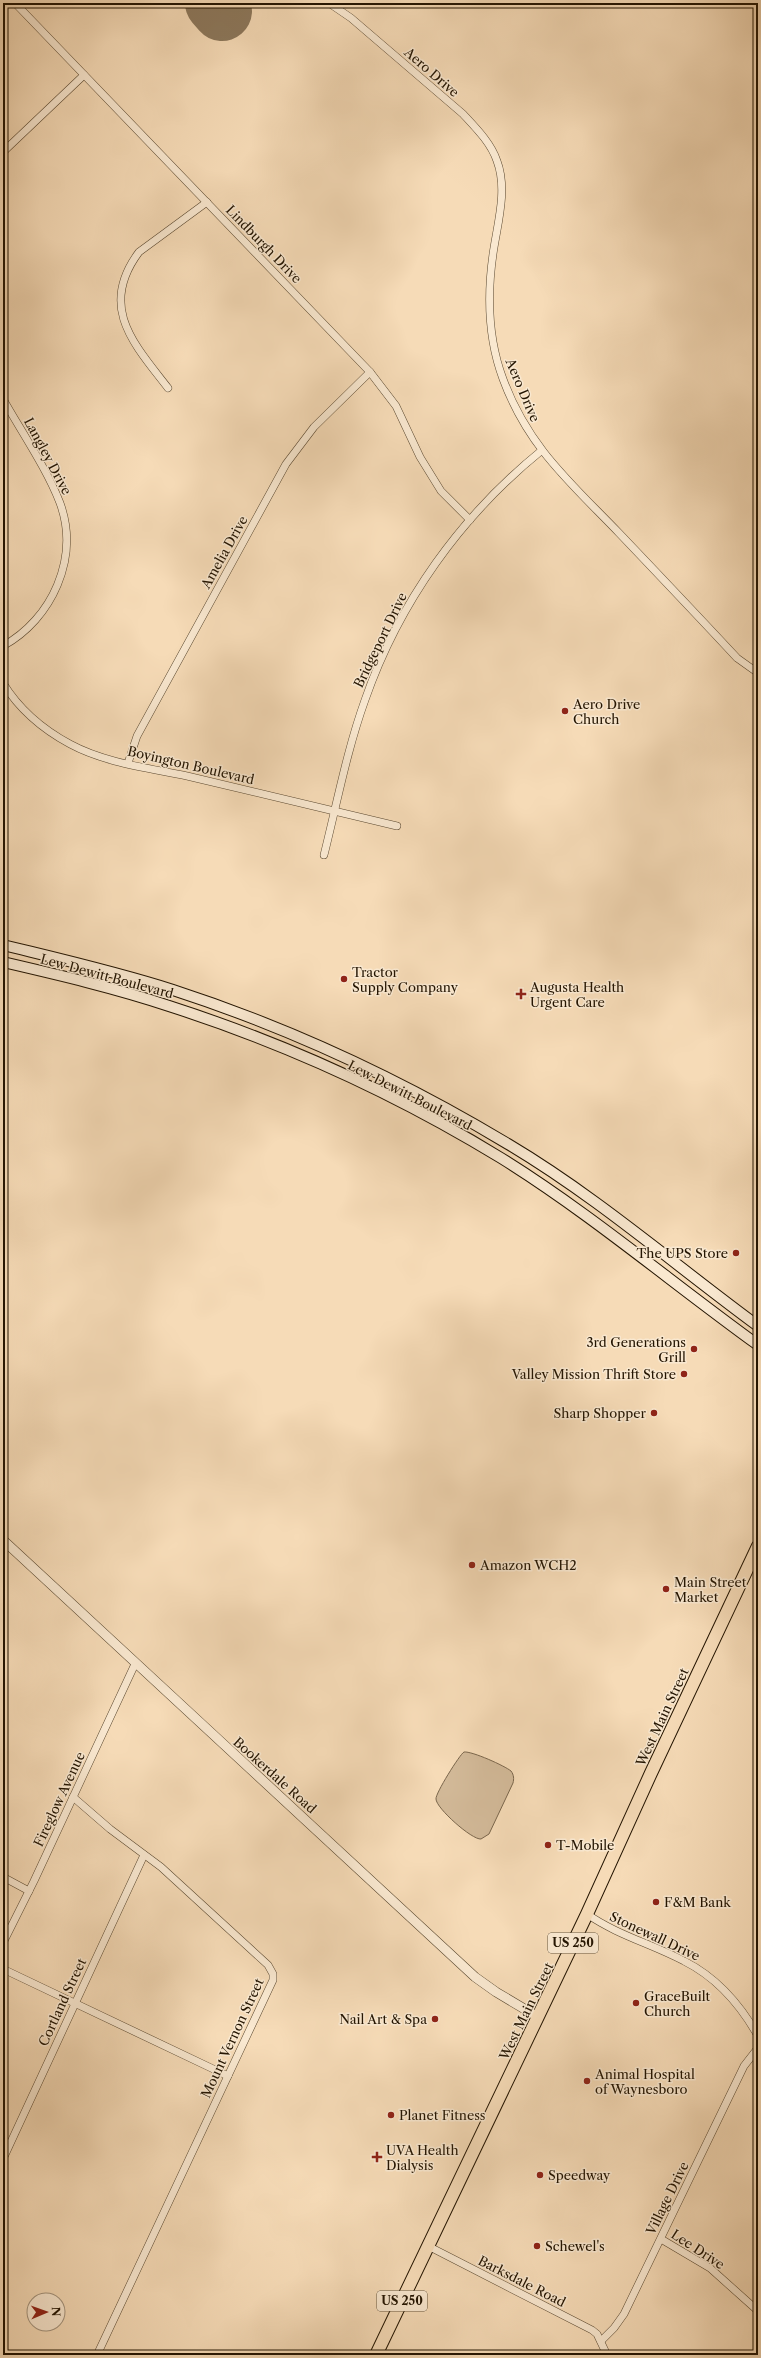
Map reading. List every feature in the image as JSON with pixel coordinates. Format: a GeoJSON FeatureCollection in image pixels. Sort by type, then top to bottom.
{"type":"FeatureCollection","features":[{"type":"Feature","properties":{"kind":"main road","name":"Lew Dewitt Boulevard"},"geometry":{"type":"LineString","coordinates":[[3,945],[107,970],[230,1010],[356,1062],[421,1095],[509,1145],[624,1222],[758,1326]]}},
{"type":"Feature","properties":{"kind":"main road","name":"Lew Dewitt Boulevard"},"geometry":{"type":"LineString","coordinates":[[3,962],[102,986],[224,1024],[349,1077],[414,1109],[501,1158],[613,1234],[758,1345]]}},
{"type":"Feature","properties":{"kind":"main road","name":"West Main Street"},"geometry":{"type":"LineString","coordinates":[[376,2355],[587,1914],[651,1772],[758,1546]]}},
{"type":"Feature","properties":{"kind":"street","name":"Lindburgh Drive"},"geometry":{"type":"LineString","coordinates":[[15,3],[370,372],[396,406],[420,457],[441,491],[470,520]]}},
{"type":"Feature","properties":{"kind":"street","name":"Aero Drive"},"geometry":{"type":"LineString","coordinates":[[329,3],[351,18],[463,114],[477,129],[495,155],[501,174],[502,187],[490,288],[489,319],[497,360],[513,404],[541,451],[738,658],[758,673]]}},
{"type":"Feature","properties":{"kind":"street"},"geometry":{"type":"LineString","coordinates":[[3,152],[84,75]]}},
{"type":"Feature","properties":{"kind":"street"},"geometry":{"type":"LineString","coordinates":[[168,388],[141,354],[123,321],[120,302],[122,282],[132,262],[148,244],[207,202]]}},
{"type":"Feature","properties":{"kind":"street","name":"Amelia Drive"},"geometry":{"type":"LineString","coordinates":[[128,763],[137,736],[286,464],[314,426],[370,372]]}},
{"type":"Feature","properties":{"kind":"street","name":"Langley Drive"},"geometry":{"type":"LineString","coordinates":[[3,399],[56,494],[64,519],[66,547],[58,584],[47,606],[29,628],[3,646]]}},
{"type":"Feature","properties":{"kind":"street"},"geometry":{"type":"LineString","coordinates":[[470,520],[488,500],[541,451]]}},
{"type":"Feature","properties":{"kind":"street","name":"Bridgeport Drive"},"geometry":{"type":"LineString","coordinates":[[324,855],[364,700],[383,655],[418,588],[470,520]]}},
{"type":"Feature","properties":{"kind":"street","name":"Boyington Boulevard"},"geometry":{"type":"LineString","coordinates":[[3,683],[25,710],[53,734],[84,750],[128,763],[397,826]]}},
{"type":"Feature","properties":{"kind":"street"},"geometry":{"type":"LineString","coordinates":[[102,986],[107,970]]}},
{"type":"Feature","properties":{"kind":"street","name":"Bookerdale Road"},"geometry":{"type":"LineString","coordinates":[[3,1540],[135,1664],[482,1983],[538,2017]]}},
{"type":"Feature","properties":{"kind":"street","name":"Fireglow Avenue"},"geometry":{"type":"LineString","coordinates":[[3,1943],[29,1891],[135,1664]]}},
{"type":"Feature","properties":{"kind":"street","name":"Mount Vernon Street"},"geometry":{"type":"LineString","coordinates":[[73,1797],[110,1829],[161,1867],[268,1965],[273,1974],[273,1980],[97,2355]]}},
{"type":"Feature","properties":{"kind":"street","name":"Cortland Street"},"geometry":{"type":"LineString","coordinates":[[3,2159],[144,1855]]}},
{"type":"Feature","properties":{"kind":"street"},"geometry":{"type":"LineString","coordinates":[[3,1877],[29,1891]]}},
{"type":"Feature","properties":{"kind":"street","name":"Stonewall Drive"},"geometry":{"type":"LineString","coordinates":[[587,1914],[614,1931],[683,1960],[703,1972],[730,1997],[757,2032]]}},
{"type":"Feature","properties":{"kind":"street"},"geometry":{"type":"LineString","coordinates":[[3,1969],[228,2076]]}},
{"type":"Feature","properties":{"kind":"street","name":"Village Drive"},"geometry":{"type":"LineString","coordinates":[[601,2341],[618,2323],[661,2239],[744,2066],[758,2048]]}},
{"type":"Feature","properties":{"kind":"street","name":"Lee Drive"},"geometry":{"type":"LineString","coordinates":[[661,2239],[710,2268],[758,2311]]}},
{"type":"Feature","properties":{"kind":"street","name":"Barksdale Road"},"geometry":{"type":"LineString","coordinates":[[428,2246],[586,2327],[597,2334],[601,2341]]}},
{"type":"Feature","properties":{"kind":"street"},"geometry":{"type":"LineString","coordinates":[[601,2341],[607,2355]]}},
{"type":"Feature","properties":{"kind":"shaded area"},"geometry":{"type":"Polygon","coordinates":[[[464,1752],[481,1756],[508,1769],[511,1771],[514,1778],[489,1834],[481,1839],[476,1838],[455,1823],[442,1809],[436,1799],[448,1774],[464,1752]]]}},
{"type":"Feature","properties":{"kind":"taxiway"},"geometry":{"type":"LineString","coordinates":[[222,11],[230,3]]}},
{"type":"Feature","properties":{"kind":"runway"},"geometry":{"type":"LineString","coordinates":[[215,3],[222,11]]}},
{"type":"Feature","properties":{"kind":"place","name":"Aero Drive Church"},"geometry":{"type":"Point","coordinates":[565,711]}},
{"type":"Feature","properties":{"kind":"place","name":"Tractor Supply Company"},"geometry":{"type":"Point","coordinates":[344,979]}},
{"type":"Feature","properties":{"kind":"place","name":"Augusta Health Urgent Care"},"geometry":{"type":"Point","coordinates":[521,994]}},
{"type":"Feature","properties":{"kind":"place","name":"The UPS Store"},"geometry":{"type":"Point","coordinates":[736,1253]}},
{"type":"Feature","properties":{"kind":"place","name":"3rd Generations Grill"},"geometry":{"type":"Point","coordinates":[694,1349]}},
{"type":"Feature","properties":{"kind":"place","name":"Valley Mission Thrift Store"},"geometry":{"type":"Point","coordinates":[684,1374]}},
{"type":"Feature","properties":{"kind":"place","name":"Sharp Shopper"},"geometry":{"type":"Point","coordinates":[654,1413]}},
{"type":"Feature","properties":{"kind":"place","name":"Amazon WCH2"},"geometry":{"type":"Point","coordinates":[472,1565]}},
{"type":"Feature","properties":{"kind":"place","name":"Main Street Market"},"geometry":{"type":"Point","coordinates":[666,1589]}},
{"type":"Feature","properties":{"kind":"place","name":"T-Mobile"},"geometry":{"type":"Point","coordinates":[548,1845]}},
{"type":"Feature","properties":{"kind":"place","name":"F&M Bank"},"geometry":{"type":"Point","coordinates":[656,1902]}},
{"type":"Feature","properties":{"kind":"place","name":"GraceBuilt Church"},"geometry":{"type":"Point","coordinates":[636,2003]}},
{"type":"Feature","properties":{"kind":"place","name":"Nail Art & Spa"},"geometry":{"type":"Point","coordinates":[435,2019]}},
{"type":"Feature","properties":{"kind":"place","name":"Animal Hospital of Waynesboro"},"geometry":{"type":"Point","coordinates":[587,2081]}},
{"type":"Feature","properties":{"kind":"place","name":"Planet Fitness"},"geometry":{"type":"Point","coordinates":[391,2115]}},
{"type":"Feature","properties":{"kind":"place","name":"UVA Health Dialysis"},"geometry":{"type":"Point","coordinates":[377,2157]}},
{"type":"Feature","properties":{"kind":"place","name":"Speedway"},"geometry":{"type":"Point","coordinates":[540,2175]}},
{"type":"Feature","properties":{"kind":"place","name":"Schewel's"},"geometry":{"type":"Point","coordinates":[537,2246]}}]}
